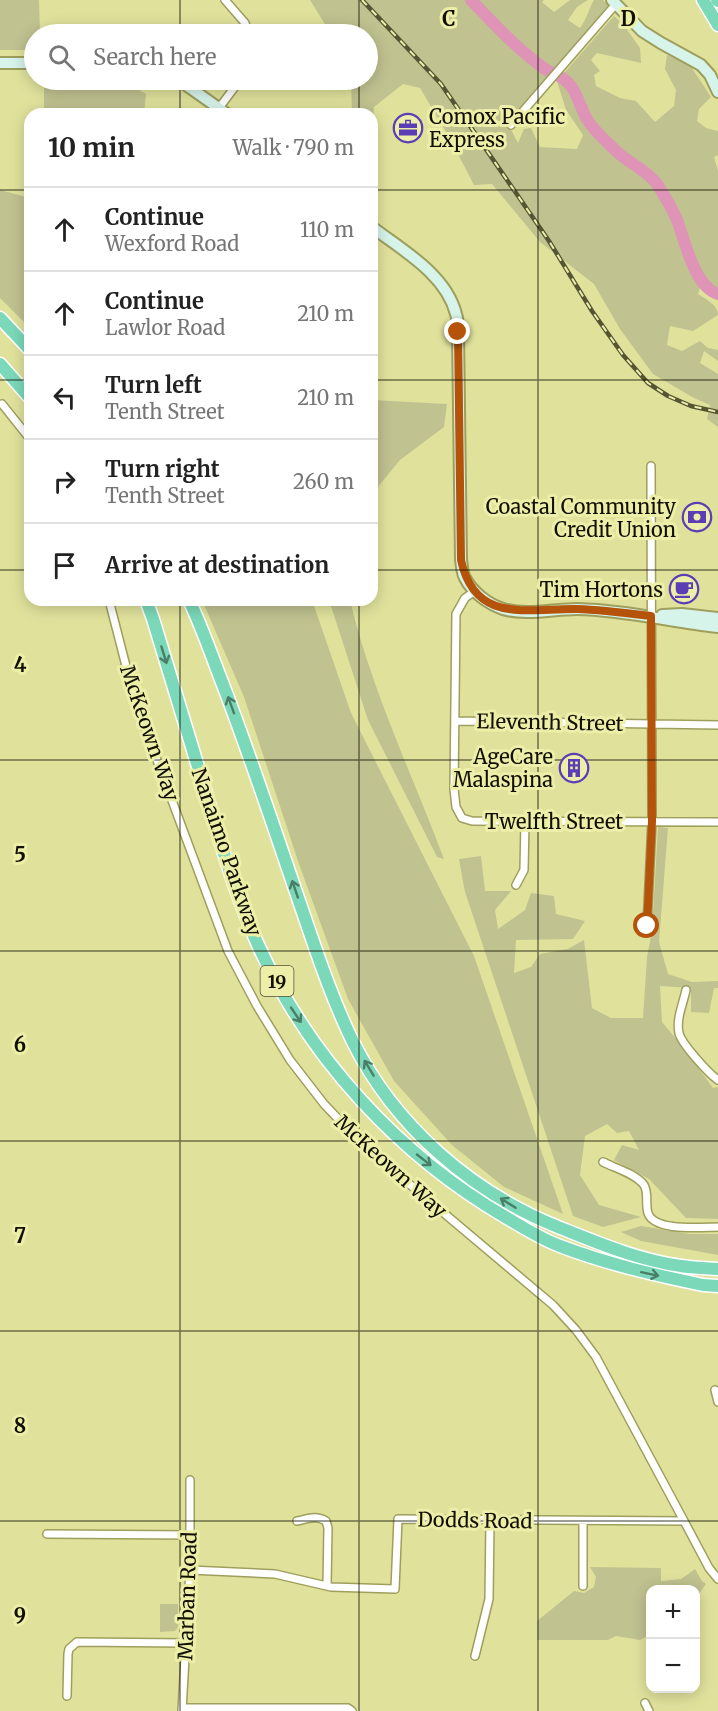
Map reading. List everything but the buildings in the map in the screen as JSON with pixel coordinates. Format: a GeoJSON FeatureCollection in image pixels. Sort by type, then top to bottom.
{"type":"FeatureCollection","features":[{"type":"Feature","properties":{"kind":"highway"},"geometry":{"type":"LineString","coordinates":[[703,0],[718,25]]}},
{"type":"Feature","properties":{"kind":"highway"},"geometry":{"type":"LineString","coordinates":[[0,318],[24,344]]}},
{"type":"Feature","properties":{"kind":"highway"},"geometry":{"type":"LineString","coordinates":[[0,364],[24,391]]}},
{"type":"Feature","properties":{"kind":"highway","name":"Nanaimo Parkway"},"geometry":{"type":"LineString","coordinates":[[148,606],[234,886],[259,948],[292,1011],[334,1069],[373,1113],[417,1155],[482,1203],[532,1233],[593,1258],[641,1272],[718,1286]]}},
{"type":"Feature","properties":{"kind":"highway","name":"19"},"geometry":{"type":"LineString","coordinates":[[191,606],[230,702],[327,980],[354,1043],[379,1084],[427,1143],[467,1176],[512,1206],[560,1228],[629,1254],[680,1266],[718,1271]]}},
{"type":"Feature","properties":{"kind":"street"},"geometry":{"type":"LineString","coordinates":[[225,0],[245,24]]}},
{"type":"Feature","properties":{"kind":"street"},"geometry":{"type":"LineString","coordinates":[[511,124],[614,2],[642,31],[701,65],[710,75],[718,92]]}},
{"type":"Feature","properties":{"kind":"street"},"geometry":{"type":"LineString","coordinates":[[0,63],[24,63]]}},
{"type":"Feature","properties":{"kind":"street"},"geometry":{"type":"LineString","coordinates":[[193,90],[219,108]]}},
{"type":"Feature","properties":{"kind":"street"},"geometry":{"type":"LineString","coordinates":[[225,108],[235,90]]}},
{"type":"Feature","properties":{"kind":"street"},"geometry":{"type":"LineString","coordinates":[[378,232],[433,274],[446,292],[456,312],[461,560],[465,577],[475,591],[487,602],[517,612],[577,609],[651,616],[682,624],[718,627]]}},
{"type":"Feature","properties":{"kind":"street"},"geometry":{"type":"LineString","coordinates":[[2,404],[24,432]]}},
{"type":"Feature","properties":{"kind":"street"},"geometry":{"type":"LineString","coordinates":[[647,926],[652,821],[651,466]]}},
{"type":"Feature","properties":{"kind":"street"},"geometry":{"type":"LineString","coordinates":[[455,721],[456,614],[465,598],[475,591]]}},
{"type":"Feature","properties":{"kind":"street","name":"McKeown Way"},"geometry":{"type":"LineString","coordinates":[[111,606],[135,701],[228,951],[273,1033],[290,1060],[324,1104],[363,1145],[553,1305],[576,1330],[596,1357],[709,1568],[718,1579]]}},
{"type":"Feature","properties":{"kind":"street"},"geometry":{"type":"LineString","coordinates":[[651,616],[682,614],[718,618]]}},
{"type":"Feature","properties":{"kind":"street","name":"Eleventh Street"},"geometry":{"type":"LineString","coordinates":[[455,721],[718,725]]}},
{"type":"Feature","properties":{"kind":"street","name":"Twelfth Street"},"geometry":{"type":"LineString","coordinates":[[455,721],[454,789],[456,807],[462,818],[472,821],[718,822]]}},
{"type":"Feature","properties":{"kind":"street"},"geometry":{"type":"LineString","coordinates":[[516,885],[524,870],[525,821]]}},
{"type":"Feature","properties":{"kind":"street"},"geometry":{"type":"LineString","coordinates":[[686,990],[679,1017],[679,1035],[708,1074],[718,1080]]}},
{"type":"Feature","properties":{"kind":"street"},"geometry":{"type":"LineString","coordinates":[[603,1162],[639,1180],[646,1188],[648,1215],[656,1223],[673,1227],[718,1227]]}},
{"type":"Feature","properties":{"kind":"street"},"geometry":{"type":"LineString","coordinates":[[715,1390],[718,1402]]}},
{"type":"Feature","properties":{"kind":"street","name":"Marban Road"},"geometry":{"type":"LineString","coordinates":[[182,1709],[190,1570],[190,1480]]}},
{"type":"Feature","properties":{"kind":"street"},"geometry":{"type":"LineString","coordinates":[[297,1521],[310,1518],[320,1518],[326,1521],[328,1528],[327,1586]]}},
{"type":"Feature","properties":{"kind":"street","name":"Dodds Road"},"geometry":{"type":"LineString","coordinates":[[190,1570],[275,1574],[327,1586],[395,1589],[398,1520],[684,1521]]}},
{"type":"Feature","properties":{"kind":"street"},"geometry":{"type":"LineString","coordinates":[[475,1656],[489,1599],[490,1521]]}},
{"type":"Feature","properties":{"kind":"street"},"geometry":{"type":"LineString","coordinates":[[583,1521],[583,1586]]}},
{"type":"Feature","properties":{"kind":"street"},"geometry":{"type":"LineString","coordinates":[[47,1534],[190,1535]]}},
{"type":"Feature","properties":{"kind":"street"},"geometry":{"type":"LineString","coordinates":[[67,1696],[68,1654],[69,1649],[77,1642],[186,1642]]}},
{"type":"Feature","properties":{"kind":"street"},"geometry":{"type":"LineString","coordinates":[[645,1703],[649,1711]]}},
{"type":"Feature","properties":{"kind":"street"},"geometry":{"type":"LineString","coordinates":[[182,1709],[348,1708],[352,1711]]}},
{"type":"Feature","properties":{"kind":"green space"},"geometry":{"type":"Polygon","coordinates":[[[0,0],[39,0],[40,24],[24,24],[24,50],[0,50],[0,0]]]}},
{"type":"Feature","properties":{"kind":"green space"},"geometry":{"type":"Polygon","coordinates":[[[310,0],[544,0],[542,2],[554,12],[570,0],[588,0],[577,7],[568,20],[580,28],[594,0],[603,0],[609,6],[507,122],[518,143],[524,129],[531,128],[540,147],[577,149],[583,135],[566,110],[557,81],[614,16],[623,24],[640,48],[641,63],[597,53],[591,60],[600,71],[594,75],[596,86],[620,98],[636,101],[655,122],[674,106],[676,90],[665,69],[667,55],[690,65],[711,97],[699,109],[697,121],[706,128],[718,131],[718,155],[714,157],[718,171],[718,294],[701,285],[698,294],[714,305],[718,315],[693,331],[670,326],[667,345],[682,351],[700,341],[708,348],[718,350],[718,361],[704,351],[700,363],[718,374],[718,427],[707,419],[710,405],[653,374],[620,329],[594,284],[540,242],[492,184],[474,185],[420,88],[403,84],[374,108],[352,108],[351,90],[378,90],[378,24],[325,24],[310,0]]]}},
{"type":"Feature","properties":{"kind":"green space"},"geometry":{"type":"Polygon","coordinates":[[[44,90],[139,90],[146,94],[145,108],[44,108],[44,90]]]}},
{"type":"Feature","properties":{"kind":"green space"},"geometry":{"type":"Polygon","coordinates":[[[0,190],[24,196],[24,322],[0,298],[0,190]]]}},
{"type":"Feature","properties":{"kind":"green space"},"geometry":{"type":"Polygon","coordinates":[[[378,400],[447,404],[444,427],[400,460],[378,487],[378,400]]]}},
{"type":"Feature","properties":{"kind":"green space"},"geometry":{"type":"Polygon","coordinates":[[[205,606],[314,606],[351,713],[474,956],[563,1214],[504,1187],[452,1145],[394,1081],[348,999],[299,864],[244,697],[205,606]]]}},
{"type":"Feature","properties":{"kind":"green space"},"geometry":{"type":"Polygon","coordinates":[[[331,606],[352,606],[381,699],[444,859],[437,857],[368,720],[331,606]]]}},
{"type":"Feature","properties":{"kind":"green space"},"geometry":{"type":"Polygon","coordinates":[[[658,827],[668,828],[659,942],[668,974],[692,982],[718,981],[718,988],[714,988],[709,1013],[691,1012],[691,988],[660,986],[662,1022],[713,1088],[718,1087],[718,1219],[686,1218],[649,1179],[614,1160],[622,1145],[639,1150],[629,1131],[617,1133],[607,1124],[585,1136],[580,1175],[599,1205],[641,1217],[603,1227],[573,1216],[465,892],[459,859],[481,856],[485,891],[511,891],[495,910],[498,929],[525,910],[531,893],[554,896],[556,914],[585,921],[573,939],[516,940],[514,973],[531,967],[540,954],[568,949],[584,940],[592,1008],[611,1018],[643,1018],[647,957],[652,931],[658,827]]]}},
{"type":"Feature","properties":{"kind":"green space"},"geometry":{"type":"Polygon","coordinates":[[[641,1226],[690,1234],[718,1234],[718,1255],[641,1241],[621,1232],[641,1226]]]}},
{"type":"Feature","properties":{"kind":"green space"},"geometry":{"type":"Polygon","coordinates":[[[590,1567],[661,1568],[661,1581],[681,1579],[695,1569],[706,1584],[700,1592],[700,1585],[646,1585],[646,1637],[640,1640],[616,1636],[608,1640],[537,1640],[537,1621],[574,1591],[584,1593],[594,1587],[596,1577],[590,1567]]]}},
{"type":"Feature","properties":{"kind":"green space"},"geometry":{"type":"Polygon","coordinates":[[[160,1604],[178,1604],[178,1627],[175,1631],[160,1632],[160,1604]]]}},
{"type":"Feature","properties":{"kind":"waterway"},"geometry":{"type":"LineString","coordinates":[[471,0],[525,53],[569,84],[587,119],[596,131],[620,155],[648,174],[657,184],[675,215],[697,273],[710,290],[718,294]]}},
{"type":"Feature","properties":{"kind":"railway"},"geometry":{"type":"LineString","coordinates":[[362,0],[441,84],[549,241],[592,311],[623,355],[648,383],[668,396],[691,406],[718,412]]}},
{"type":"Feature","properties":{"kind":"place","name":"Comox Pacific Express"},"geometry":{"type":"Point","coordinates":[408,128]}},
{"type":"Feature","properties":{"kind":"place","name":"Coastal Community Credit Union"},"geometry":{"type":"Point","coordinates":[697,517]}},
{"type":"Feature","properties":{"kind":"place","name":"Tim Hortons"},"geometry":{"type":"Point","coordinates":[684,589]}},
{"type":"Feature","properties":{"kind":"place","name":"AgeCare Malaspina"},"geometry":{"type":"Point","coordinates":[574,768]}},
{"type":"Feature","properties":{"kind":"route"},"geometry":{"type":"LineString","coordinates":[[458,332],[461,560],[465,577],[487,602],[517,612],[577,609],[651,616],[652,821],[647,926]]}}]}
